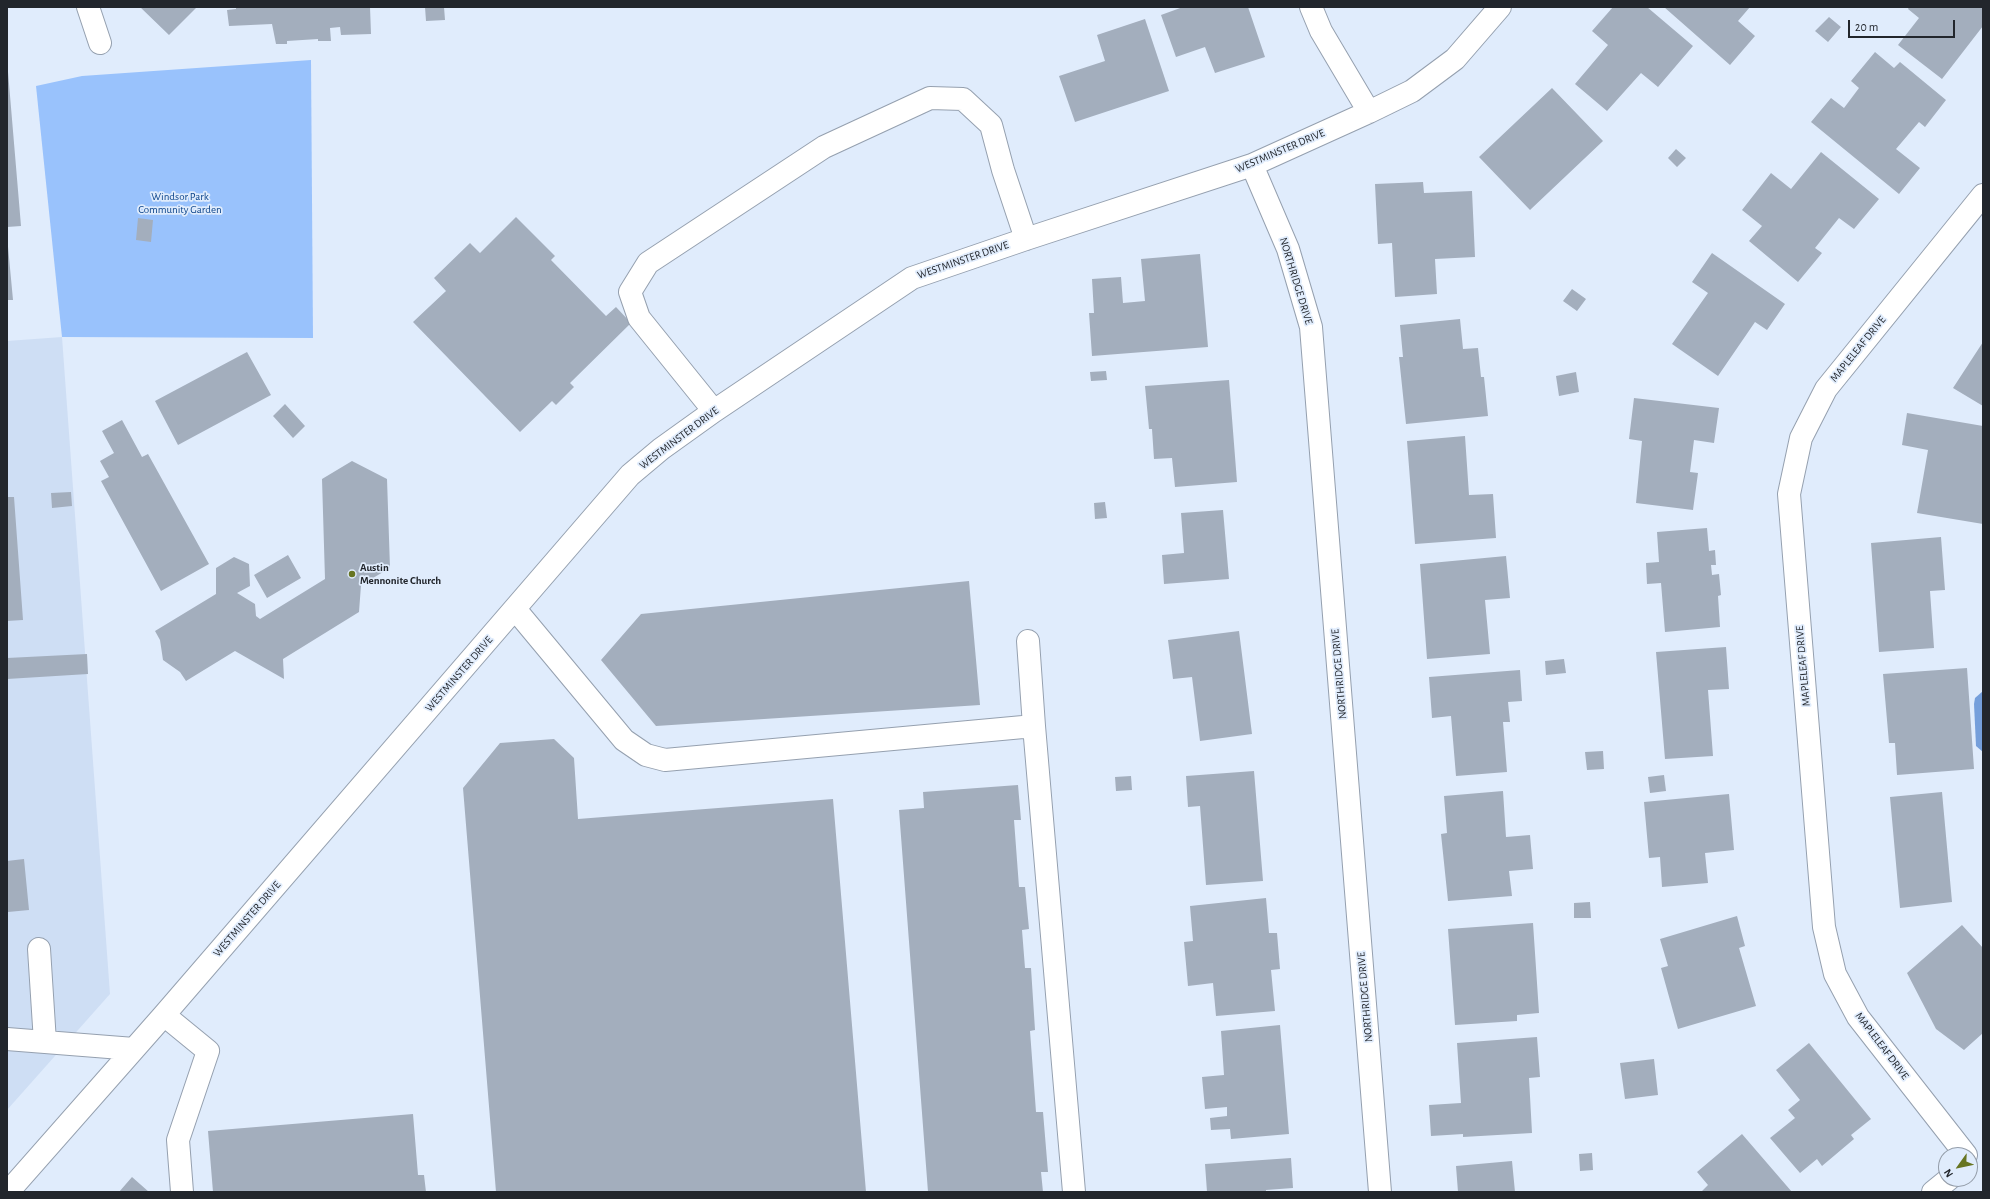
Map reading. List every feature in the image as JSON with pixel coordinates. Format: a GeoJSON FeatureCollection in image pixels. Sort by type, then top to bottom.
{"type":"FeatureCollection","features":[{"type":"Feature","properties":{"kind":"street"},"geometry":{"type":"LineString","coordinates":[[88,7],[100,43]]}},
{"type":"Feature","properties":{"kind":"street"},"geometry":{"type":"LineString","coordinates":[[1311,7],[1321,31],[1369,112]]}},
{"type":"Feature","properties":{"kind":"street","name":"WESTMINSTER DRIVE"},"geometry":{"type":"LineString","coordinates":[[10,1180],[134,1049],[164,1015],[630,475],[661,449],[714,411],[912,278],[1026,238],[1252,165],[1369,112],[1412,91],[1455,59],[1500,7]]}},
{"type":"Feature","properties":{"kind":"street"},"geometry":{"type":"LineString","coordinates":[[714,411],[639,318],[630,292],[648,262],[824,147],[930,98],[963,99],[991,124],[1003,170],[1026,238]]}},
{"type":"Feature","properties":{"kind":"street","name":"NORTHRIDGE DRIVE"},"geometry":{"type":"LineString","coordinates":[[1252,165],[1288,249],[1311,327],[1380,1192]]}},
{"type":"Feature","properties":{"kind":"street","name":"MAPLELEAF DRIVE"},"geometry":{"type":"LineString","coordinates":[[1964,1147],[1858,1017],[1835,974],[1824,927],[1789,494],[1801,438],[1826,389],[1983,195]]}},
{"type":"Feature","properties":{"kind":"street"},"geometry":{"type":"LineString","coordinates":[[515,609],[624,740],[646,755],[665,760],[1034,726]]}},
{"type":"Feature","properties":{"kind":"street"},"geometry":{"type":"LineString","coordinates":[[1028,641],[1074,1192]]}},
{"type":"Feature","properties":{"kind":"street"},"geometry":{"type":"LineString","coordinates":[[39,949],[45,1042]]}},
{"type":"Feature","properties":{"kind":"street"},"geometry":{"type":"LineString","coordinates":[[164,1015],[208,1051],[178,1140],[182,1192]]}},
{"type":"Feature","properties":{"kind":"street"},"geometry":{"type":"LineString","coordinates":[[7,1039],[134,1049]]}},
{"type":"Feature","properties":{"kind":"shaded area"},"geometry":{"type":"Polygon","coordinates":[[[62,337],[110,994],[7,1110],[7,341],[62,337]]]}},
{"type":"Feature","properties":{"kind":"shaded area"},"geometry":{"type":"Polygon","coordinates":[[[1983,691],[1983,752],[1976,746],[1974,704],[1975,698],[1983,691]]]}},
{"type":"Feature","properties":{"kind":"green space","name":"Windsor Park Community Garden"},"geometry":{"type":"Polygon","coordinates":[[[311,60],[313,338],[62,337],[36,86],[82,76],[311,60]]]}},
{"type":"Feature","properties":{"kind":"building"},"geometry":{"type":"Polygon","coordinates":[[[140,7],[197,7],[169,35],[140,7]]]}},
{"type":"Feature","properties":{"kind":"building"},"geometry":{"type":"Polygon","coordinates":[[[236,7],[370,7],[371,34],[341,35],[340,27],[330,28],[331,41],[318,41],[318,39],[287,41],[287,44],[276,44],[272,24],[229,26],[227,10],[236,9],[236,7]]]}},
{"type":"Feature","properties":{"kind":"building"},"geometry":{"type":"Polygon","coordinates":[[[425,7],[444,7],[445,20],[426,21],[425,7]]]}},
{"type":"Feature","properties":{"kind":"building"},"geometry":{"type":"Polygon","coordinates":[[[1183,7],[1248,7],[1265,57],[1215,73],[1205,47],[1176,57],[1161,15],[1183,7]]]}},
{"type":"Feature","properties":{"kind":"building"},"geometry":{"type":"Polygon","coordinates":[[[1613,7],[1647,7],[1693,46],[1658,87],[1641,73],[1607,111],[1575,84],[1608,45],[1592,31],[1613,7]]]}},
{"type":"Feature","properties":{"kind":"building"},"geometry":{"type":"Polygon","coordinates":[[[1664,7],[1750,7],[1738,21],[1755,36],[1730,65],[1664,7]]]}},
{"type":"Feature","properties":{"kind":"building"},"geometry":{"type":"Polygon","coordinates":[[[1909,7],[1983,7],[1983,26],[1942,79],[1898,45],[1919,18],[1908,9],[1909,7]]]}},
{"type":"Feature","properties":{"kind":"building"},"geometry":{"type":"Polygon","coordinates":[[[1829,17],[1841,27],[1828,42],[1815,31],[1829,17]]]}},
{"type":"Feature","properties":{"kind":"building"},"geometry":{"type":"Polygon","coordinates":[[[1145,19],[1169,91],[1075,122],[1059,76],[1105,61],[1097,35],[1145,19]]]}},
{"type":"Feature","properties":{"kind":"building"},"geometry":{"type":"Polygon","coordinates":[[[1875,52],[1894,68],[1900,62],[1946,100],[1925,127],[1919,122],[1896,149],[1920,168],[1899,194],[1811,122],[1831,98],[1844,108],[1859,88],[1851,81],[1875,52]]]}},
{"type":"Feature","properties":{"kind":"building"},"geometry":{"type":"Polygon","coordinates":[[[7,60],[21,226],[7,227],[7,60]]]}},
{"type":"Feature","properties":{"kind":"building"},"geometry":{"type":"Polygon","coordinates":[[[1552,88],[1603,141],[1530,210],[1479,157],[1552,88]]]}},
{"type":"Feature","properties":{"kind":"building"},"geometry":{"type":"Polygon","coordinates":[[[1676,149],[1686,158],[1677,167],[1668,158],[1676,149]]]}},
{"type":"Feature","properties":{"kind":"building"},"geometry":{"type":"Polygon","coordinates":[[[1821,152],[1879,199],[1854,229],[1839,218],[1815,248],[1822,253],[1798,282],[1749,241],[1762,226],[1742,210],[1771,173],[1791,189],[1821,152]]]}},
{"type":"Feature","properties":{"kind":"building"},"geometry":{"type":"Polygon","coordinates":[[[1423,182],[1424,193],[1472,191],[1475,257],[1435,259],[1437,294],[1395,297],[1392,243],[1378,244],[1375,184],[1423,182]]]}},
{"type":"Feature","properties":{"kind":"building"},"geometry":{"type":"Polygon","coordinates":[[[516,217],[555,256],[551,260],[606,316],[616,307],[631,323],[570,383],[574,387],[556,405],[552,401],[520,432],[413,322],[446,291],[434,278],[470,243],[480,253],[516,217]]]}},
{"type":"Feature","properties":{"kind":"building"},"geometry":{"type":"Polygon","coordinates":[[[138,218],[153,220],[151,242],[136,240],[138,218]]]}},
{"type":"Feature","properties":{"kind":"building"},"geometry":{"type":"Polygon","coordinates":[[[7,236],[13,300],[7,300],[7,236]]]}},
{"type":"Feature","properties":{"kind":"building"},"geometry":{"type":"Polygon","coordinates":[[[1712,253],[1785,304],[1767,330],[1755,322],[1718,376],[1672,344],[1708,293],[1692,282],[1712,253]]]}},
{"type":"Feature","properties":{"kind":"building"},"geometry":{"type":"Polygon","coordinates":[[[1200,254],[1208,347],[1092,356],[1089,313],[1094,313],[1092,279],[1121,277],[1123,303],[1145,301],[1141,259],[1200,254]]]}},
{"type":"Feature","properties":{"kind":"building"},"geometry":{"type":"Polygon","coordinates":[[[1572,289],[1586,299],[1577,311],[1563,301],[1572,289]]]}},
{"type":"Feature","properties":{"kind":"building"},"geometry":{"type":"Polygon","coordinates":[[[1460,319],[1463,349],[1478,348],[1481,377],[1484,377],[1488,416],[1406,424],[1399,357],[1403,357],[1400,325],[1460,319]]]}},
{"type":"Feature","properties":{"kind":"building"},"geometry":{"type":"Polygon","coordinates":[[[1983,342],[1983,406],[1953,388],[1983,342]]]}},
{"type":"Feature","properties":{"kind":"building"},"geometry":{"type":"Polygon","coordinates":[[[247,352],[271,395],[178,445],[155,401],[247,352]]]}},
{"type":"Feature","properties":{"kind":"building"},"geometry":{"type":"Polygon","coordinates":[[[1106,371],[1107,380],[1091,381],[1090,372],[1106,371]]]}},
{"type":"Feature","properties":{"kind":"building"},"geometry":{"type":"Polygon","coordinates":[[[1576,372],[1579,392],[1559,396],[1556,376],[1576,372]]]}},
{"type":"Feature","properties":{"kind":"building"},"geometry":{"type":"Polygon","coordinates":[[[1229,380],[1237,482],[1175,487],[1172,458],[1154,459],[1152,429],[1149,429],[1145,386],[1229,380]]]}},
{"type":"Feature","properties":{"kind":"building"},"geometry":{"type":"Polygon","coordinates":[[[1634,398],[1719,408],[1714,443],[1694,440],[1690,472],[1698,473],[1693,510],[1636,503],[1642,441],[1629,439],[1634,398]]]}},
{"type":"Feature","properties":{"kind":"building"},"geometry":{"type":"Polygon","coordinates":[[[285,404],[305,426],[293,438],[273,416],[285,404]]]}},
{"type":"Feature","properties":{"kind":"building"},"geometry":{"type":"Polygon","coordinates":[[[1907,413],[1983,426],[1983,524],[1917,513],[1928,450],[1902,445],[1907,413]]]}},
{"type":"Feature","properties":{"kind":"building"},"geometry":{"type":"Polygon","coordinates":[[[122,420],[142,457],[148,454],[209,564],[161,591],[101,481],[109,477],[100,461],[114,453],[102,431],[122,420]]]}},
{"type":"Feature","properties":{"kind":"building"},"geometry":{"type":"Polygon","coordinates":[[[1465,436],[1469,495],[1493,494],[1496,538],[1415,544],[1407,441],[1465,436]]]}},
{"type":"Feature","properties":{"kind":"building","name":"Austin Mennonite Church"},"geometry":{"type":"Polygon","coordinates":[[[352,461],[387,479],[390,568],[361,585],[359,612],[283,659],[284,679],[235,651],[186,681],[180,672],[163,660],[160,640],[155,631],[216,594],[216,568],[234,557],[249,564],[250,586],[237,593],[255,604],[256,616],[260,619],[325,579],[322,479],[352,461]]]}},
{"type":"Feature","properties":{"kind":"building"},"geometry":{"type":"Polygon","coordinates":[[[71,492],[72,506],[52,508],[51,493],[71,492]]]}},
{"type":"Feature","properties":{"kind":"building"},"geometry":{"type":"Polygon","coordinates":[[[7,497],[14,497],[23,620],[7,621],[7,497]]]}},
{"type":"Feature","properties":{"kind":"building"},"geometry":{"type":"Polygon","coordinates":[[[1105,502],[1107,518],[1095,519],[1094,503],[1105,502]]]}},
{"type":"Feature","properties":{"kind":"building"},"geometry":{"type":"Polygon","coordinates":[[[1223,510],[1229,579],[1164,584],[1162,555],[1184,553],[1181,513],[1223,510]]]}},
{"type":"Feature","properties":{"kind":"building"},"geometry":{"type":"Polygon","coordinates":[[[1707,528],[1709,551],[1715,550],[1716,565],[1711,565],[1712,575],[1719,574],[1721,595],[1718,596],[1720,627],[1665,632],[1661,583],[1647,584],[1646,563],[1659,562],[1657,532],[1707,528]]]}},
{"type":"Feature","properties":{"kind":"building"},"geometry":{"type":"Polygon","coordinates":[[[1941,537],[1945,590],[1930,591],[1934,648],[1879,652],[1871,543],[1941,537]]]}},
{"type":"Feature","properties":{"kind":"building"},"geometry":{"type":"Polygon","coordinates":[[[288,555],[301,578],[267,598],[254,575],[288,555]]]}},
{"type":"Feature","properties":{"kind":"building"},"geometry":{"type":"Polygon","coordinates":[[[1506,556],[1510,598],[1485,600],[1490,654],[1427,659],[1420,564],[1506,556]]]}},
{"type":"Feature","properties":{"kind":"building"},"geometry":{"type":"Polygon","coordinates":[[[969,581],[980,705],[656,726],[601,660],[641,614],[969,581]]]}},
{"type":"Feature","properties":{"kind":"building"},"geometry":{"type":"Polygon","coordinates":[[[1239,631],[1252,734],[1200,741],[1192,677],[1173,679],[1168,640],[1239,631]]]}},
{"type":"Feature","properties":{"kind":"building"},"geometry":{"type":"Polygon","coordinates":[[[1726,647],[1729,689],[1708,690],[1713,756],[1665,759],[1656,652],[1726,647]]]}},
{"type":"Feature","properties":{"kind":"building"},"geometry":{"type":"Polygon","coordinates":[[[87,654],[88,674],[7,679],[7,658],[87,654]]]}},
{"type":"Feature","properties":{"kind":"building"},"geometry":{"type":"Polygon","coordinates":[[[1564,659],[1566,673],[1546,675],[1545,661],[1564,659]]]}},
{"type":"Feature","properties":{"kind":"building"},"geometry":{"type":"Polygon","coordinates":[[[1967,668],[1974,769],[1897,775],[1895,743],[1889,743],[1883,674],[1967,668]]]}},
{"type":"Feature","properties":{"kind":"building"},"geometry":{"type":"Polygon","coordinates":[[[1520,670],[1522,701],[1508,702],[1510,722],[1503,722],[1507,772],[1456,776],[1451,716],[1432,718],[1429,677],[1520,670]]]}},
{"type":"Feature","properties":{"kind":"building"},"geometry":{"type":"Polygon","coordinates":[[[554,739],[574,758],[578,819],[833,799],[866,1192],[496,1192],[463,788],[500,743],[554,739]]]}},
{"type":"Feature","properties":{"kind":"building"},"geometry":{"type":"Polygon","coordinates":[[[1603,751],[1604,769],[1587,770],[1585,752],[1603,751]]]}},
{"type":"Feature","properties":{"kind":"building"},"geometry":{"type":"Polygon","coordinates":[[[1254,771],[1263,881],[1206,885],[1200,806],[1188,807],[1186,776],[1254,771]]]}},
{"type":"Feature","properties":{"kind":"building"},"geometry":{"type":"Polygon","coordinates":[[[1664,775],[1666,791],[1650,793],[1648,777],[1664,775]]]}},
{"type":"Feature","properties":{"kind":"building"},"geometry":{"type":"Polygon","coordinates":[[[1131,776],[1132,790],[1116,791],[1115,777],[1131,776]]]}},
{"type":"Feature","properties":{"kind":"building"},"geometry":{"type":"Polygon","coordinates":[[[1018,785],[1021,820],[1014,820],[1019,887],[1025,887],[1029,929],[1022,930],[1025,968],[1031,968],[1035,1030],[1030,1031],[1036,1112],[1043,1112],[1048,1172],[1041,1172],[1043,1192],[928,1192],[899,810],[924,808],[923,792],[1018,785]]]}},
{"type":"Feature","properties":{"kind":"building"},"geometry":{"type":"Polygon","coordinates":[[[1503,791],[1506,837],[1530,835],[1533,869],[1509,871],[1512,896],[1448,901],[1441,834],[1447,833],[1444,796],[1503,791]]]}},
{"type":"Feature","properties":{"kind":"building"},"geometry":{"type":"Polygon","coordinates":[[[1942,792],[1952,902],[1900,908],[1890,797],[1942,792]]]}},
{"type":"Feature","properties":{"kind":"building"},"geometry":{"type":"Polygon","coordinates":[[[1729,794],[1734,850],[1705,853],[1708,883],[1662,887],[1660,857],[1649,858],[1644,802],[1729,794]]]}},
{"type":"Feature","properties":{"kind":"building"},"geometry":{"type":"Polygon","coordinates":[[[24,859],[29,910],[8,912],[7,861],[24,859]]]}},
{"type":"Feature","properties":{"kind":"building"},"geometry":{"type":"Polygon","coordinates":[[[1266,898],[1269,933],[1277,933],[1280,969],[1271,970],[1275,1011],[1216,1016],[1213,983],[1188,986],[1184,942],[1193,941],[1190,906],[1266,898]]]}},
{"type":"Feature","properties":{"kind":"building"},"geometry":{"type":"Polygon","coordinates":[[[1590,902],[1591,918],[1574,918],[1574,903],[1590,902]]]}},
{"type":"Feature","properties":{"kind":"building"},"geometry":{"type":"Polygon","coordinates":[[[1737,916],[1745,946],[1739,948],[1756,1006],[1678,1029],[1661,968],[1668,966],[1660,939],[1737,916]]]}},
{"type":"Feature","properties":{"kind":"building"},"geometry":{"type":"Polygon","coordinates":[[[1533,923],[1539,1013],[1517,1015],[1517,1021],[1455,1025],[1448,929],[1533,923]]]}},
{"type":"Feature","properties":{"kind":"building"},"geometry":{"type":"Polygon","coordinates":[[[1962,925],[1983,948],[1983,1033],[1964,1050],[1936,1029],[1907,973],[1962,925]]]}},
{"type":"Feature","properties":{"kind":"building"},"geometry":{"type":"Polygon","coordinates":[[[1280,1025],[1289,1134],[1231,1139],[1230,1129],[1211,1130],[1210,1118],[1227,1116],[1227,1107],[1205,1109],[1202,1077],[1224,1075],[1221,1031],[1280,1025]]]}},
{"type":"Feature","properties":{"kind":"building"},"geometry":{"type":"Polygon","coordinates":[[[1537,1037],[1540,1077],[1529,1078],[1532,1133],[1463,1137],[1463,1134],[1431,1136],[1429,1105],[1461,1103],[1457,1043],[1537,1037]]]}},
{"type":"Feature","properties":{"kind":"building"},"geometry":{"type":"Polygon","coordinates":[[[1809,1043],[1871,1119],[1851,1135],[1854,1139],[1822,1166],[1817,1159],[1800,1173],[1770,1138],[1795,1118],[1788,1110],[1800,1100],[1776,1070],[1809,1043]]]}},
{"type":"Feature","properties":{"kind":"building"},"geometry":{"type":"Polygon","coordinates":[[[1654,1059],[1658,1095],[1625,1099],[1620,1063],[1654,1059]]]}},
{"type":"Feature","properties":{"kind":"building"},"geometry":{"type":"Polygon","coordinates":[[[413,1114],[418,1175],[424,1175],[426,1192],[213,1192],[208,1131],[413,1114]]]}},
{"type":"Feature","properties":{"kind":"building"},"geometry":{"type":"Polygon","coordinates":[[[1742,1134],[1792,1192],[1701,1192],[1708,1185],[1697,1172],[1742,1134]]]}},
{"type":"Feature","properties":{"kind":"building"},"geometry":{"type":"Polygon","coordinates":[[[1592,1153],[1593,1170],[1580,1171],[1579,1154],[1592,1153]]]}},
{"type":"Feature","properties":{"kind":"building"},"geometry":{"type":"Polygon","coordinates":[[[1291,1158],[1293,1188],[1266,1190],[1266,1192],[1207,1192],[1205,1164],[1291,1158]]]}},
{"type":"Feature","properties":{"kind":"building"},"geometry":{"type":"Polygon","coordinates":[[[1512,1161],[1515,1192],[1458,1192],[1456,1166],[1512,1161]]]}},
{"type":"Feature","properties":{"kind":"building"},"geometry":{"type":"Polygon","coordinates":[[[132,1177],[149,1192],[119,1192],[132,1177]]]}},
{"type":"Feature","properties":{"kind":"place","name":"Austin Mennonite Church"},"geometry":{"type":"Point","coordinates":[352,574]}}]}
